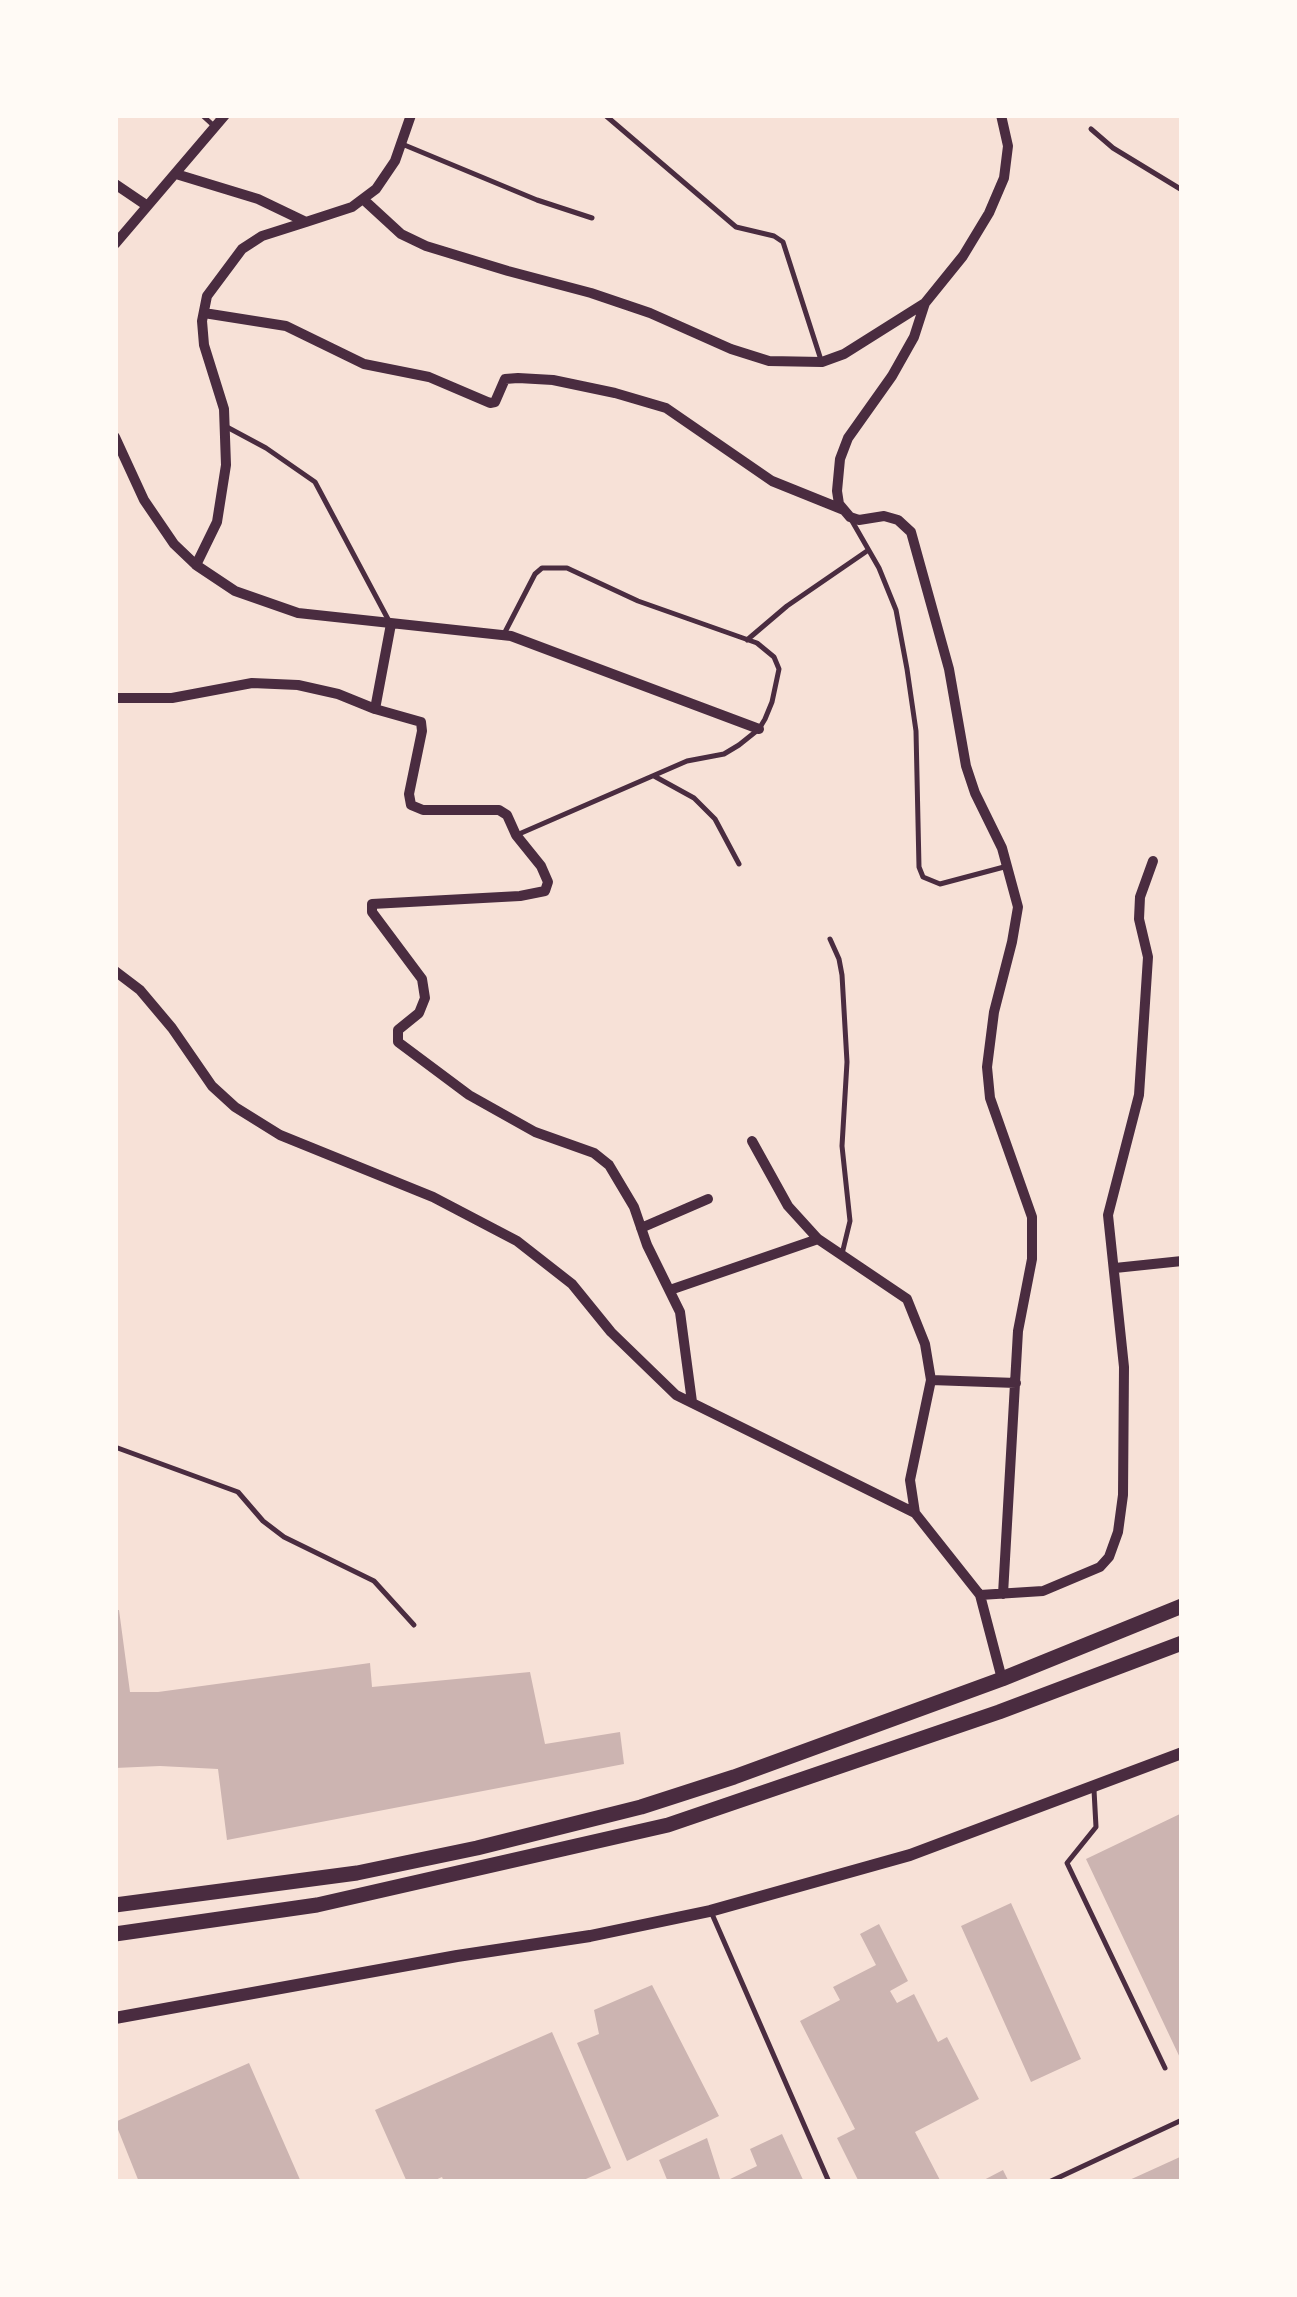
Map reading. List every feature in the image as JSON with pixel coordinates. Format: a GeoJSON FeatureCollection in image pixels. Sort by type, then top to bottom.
{"type":"FeatureCollection","features":[{"type":"Feature","properties":{"kind":"highway"},"geometry":{"type":"LineString","coordinates":[[115,1905],[357,1873],[562,1828],[734,1777],[1002,1679],[1182,1606]]}},
{"type":"Feature","properties":{"kind":"highway"},"geometry":{"type":"LineString","coordinates":[[115,1934],[316,1905],[668,1825],[900,1748],[1182,1642]]}},
{"type":"Feature","properties":{"kind":"street"},"geometry":{"type":"LineString","coordinates":[[115,244],[225,115]]}},
{"type":"Feature","properties":{"kind":"street"},"geometry":{"type":"LineString","coordinates":[[196,565],[222,504],[226,465],[224,408],[204,345],[207,296],[242,248],[262,236],[334,215],[364,200],[376,189],[402,144],[410,115]]}},
{"type":"Feature","properties":{"kind":"street"},"geometry":{"type":"LineString","coordinates":[[848,514],[839,504],[836,478],[848,438],[907,350],[925,302],[980,228],[1004,178],[1008,146],[1002,115]]}},
{"type":"Feature","properties":{"kind":"street"},"geometry":{"type":"LineString","coordinates":[[176,174],[258,199],[306,222]]}},
{"type":"Feature","properties":{"kind":"street"},"geometry":{"type":"LineString","coordinates":[[115,184],[146,205]]}},
{"type":"Feature","properties":{"kind":"street"},"geometry":{"type":"LineString","coordinates":[[364,200],[401,234],[426,246],[606,298],[769,362],[822,362],[844,354],[925,302]]}},
{"type":"Feature","properties":{"kind":"street"},"geometry":{"type":"LineString","coordinates":[[204,312],[286,326],[364,364],[429,377],[490,403],[495,402],[504,379],[518,378],[552,380],[649,403],[689,421],[772,481],[859,520],[884,516],[898,520],[911,532],[949,669],[966,766],[1002,848],[1018,906],[994,1012],[987,1068],[990,1098],[1032,1217],[1032,1258],[1018,1331],[1003,1594]]}},
{"type":"Feature","properties":{"kind":"street"},"geometry":{"type":"LineString","coordinates":[[115,437],[144,500],[174,544],[196,565],[235,591],[298,613],[503,636],[760,729]]}},
{"type":"Feature","properties":{"kind":"street"},"geometry":{"type":"LineString","coordinates":[[375,710],[390,624]]}},
{"type":"Feature","properties":{"kind":"street"},"geometry":{"type":"LineString","coordinates":[[115,698],[172,698],[252,684],[298,685],[338,694],[375,710],[421,722],[409,794],[412,805],[423,810],[500,810],[507,815],[516,835],[548,876],[544,891],[372,904],[372,912],[422,980],[425,998],[419,1013],[398,1030],[398,1042],[469,1095],[536,1132],[594,1152],[609,1165],[680,1312],[692,1402]]}},
{"type":"Feature","properties":{"kind":"street"},"geometry":{"type":"LineString","coordinates":[[980,1595],[1042,1591],[1100,1567],[1115,1542],[1123,1495],[1124,1367],[1108,1215],[1139,1094],[1148,957],[1139,919],[1140,897],[1153,861]]}},
{"type":"Feature","properties":{"kind":"street"},"geometry":{"type":"LineString","coordinates":[[115,970],[140,990],[212,1086],[235,1108],[280,1135],[433,1196],[517,1242],[572,1284],[638,1360],[676,1395],[915,1513],[980,1595],[1002,1679]]}},
{"type":"Feature","properties":{"kind":"street"},"geometry":{"type":"LineString","coordinates":[[752,1140],[788,1206],[818,1238],[907,1298],[925,1344],[931,1380],[910,1480],[915,1513]]}},
{"type":"Feature","properties":{"kind":"street"},"geometry":{"type":"LineString","coordinates":[[640,1228],[708,1199]]}},
{"type":"Feature","properties":{"kind":"street"},"geometry":{"type":"LineString","coordinates":[[670,1290],[818,1238]]}},
{"type":"Feature","properties":{"kind":"street"},"geometry":{"type":"LineString","coordinates":[[1115,1268],[1182,1261]]}},
{"type":"Feature","properties":{"kind":"street"},"geometry":{"type":"LineString","coordinates":[[931,1380],[1016,1383]]}},
{"type":"Feature","properties":{"kind":"street"},"geometry":{"type":"LineString","coordinates":[[115,2018],[590,1936],[710,1911],[910,1855],[1182,1752]]}},
{"type":"Feature","properties":{"kind":"lane"},"geometry":{"type":"LineString","coordinates":[[202,115],[216,128]]}},
{"type":"Feature","properties":{"kind":"lane"},"geometry":{"type":"LineString","coordinates":[[605,115],[736,227],[783,242],[822,362]]}},
{"type":"Feature","properties":{"kind":"lane"},"geometry":{"type":"LineString","coordinates":[[1091,130],[1182,190]]}},
{"type":"Feature","properties":{"kind":"lane"},"geometry":{"type":"LineString","coordinates":[[402,144],[537,200],[592,218]]}},
{"type":"Feature","properties":{"kind":"lane"},"geometry":{"type":"LineString","coordinates":[[224,425],[315,482],[390,624]]}},
{"type":"Feature","properties":{"kind":"lane"},"geometry":{"type":"LineString","coordinates":[[848,514],[879,568],[896,610],[908,670],[916,732],[918,867],[923,877],[940,884],[1007,867]]}},
{"type":"Feature","properties":{"kind":"lane"},"geometry":{"type":"LineString","coordinates":[[747,640],[787,606],[867,551]]}},
{"type":"Feature","properties":{"kind":"lane"},"geometry":{"type":"LineString","coordinates":[[503,636],[535,574],[542,568],[566,568],[638,601],[766,649],[779,669],[772,702],[760,729],[724,754],[686,761],[516,835]]}},
{"type":"Feature","properties":{"kind":"lane"},"geometry":{"type":"LineString","coordinates":[[654,776],[694,798],[715,819],[739,864]]}},
{"type":"Feature","properties":{"kind":"lane"},"geometry":{"type":"LineString","coordinates":[[830,940],[842,975],[847,1062],[842,1146],[850,1220],[841,1256]]}},
{"type":"Feature","properties":{"kind":"lane"},"geometry":{"type":"LineString","coordinates":[[115,1447],[238,1492],[272,1529],[374,1581],[414,1625]]}},
{"type":"Feature","properties":{"kind":"lane"},"geometry":{"type":"LineString","coordinates":[[1094,1788],[1096,1827],[1067,1863],[1165,2068]]}},
{"type":"Feature","properties":{"kind":"lane"},"geometry":{"type":"LineString","coordinates":[[710,1911],[829,2182]]}},
{"type":"Feature","properties":{"kind":"lane"},"geometry":{"type":"LineString","coordinates":[[1049,2182],[1182,2120]]}},
{"type":"Feature","properties":{"kind":"building"},"geometry":{"type":"Polygon","coordinates":[[[115,1610],[119,1610],[130,1692],[158,1692],[370,1663],[372,1687],[530,1672],[545,1744],[620,1732],[624,1764],[227,1840],[218,1769],[115,1768],[115,1610]]]}},
{"type":"Feature","properties":{"kind":"building"},"geometry":{"type":"Polygon","coordinates":[[[1182,1813],[1182,2062],[1086,1859],[1182,1813]]]}},
{"type":"Feature","properties":{"kind":"building"},"geometry":{"type":"Polygon","coordinates":[[[1011,1903],[1081,2059],[1031,2082],[961,1926],[1011,1903]]]}},
{"type":"Feature","properties":{"kind":"building"},"geometry":{"type":"Polygon","coordinates":[[[879,1924],[908,1981],[890,1991],[897,2003],[914,1994],[938,2042],[947,2037],[979,2099],[915,2132],[941,2182],[859,2182],[837,2138],[855,2129],[800,2021],[840,2000],[833,1987],[876,1965],[860,1934],[879,1924]]]}},
{"type":"Feature","properties":{"kind":"building"},"geometry":{"type":"Polygon","coordinates":[[[652,1985],[719,2116],[627,2161],[577,2043],[599,2034],[594,2010],[652,1985]]]}},
{"type":"Feature","properties":{"kind":"building"},"geometry":{"type":"Polygon","coordinates":[[[552,2032],[611,2168],[579,2182],[444,2182],[442,2177],[431,2182],[407,2182],[375,2110],[552,2032]]]}},
{"type":"Feature","properties":{"kind":"building"},"geometry":{"type":"Polygon","coordinates":[[[249,2063],[301,2182],[139,2182],[115,2122],[249,2063]]]}},
{"type":"Feature","properties":{"kind":"building"},"geometry":{"type":"Polygon","coordinates":[[[782,2134],[804,2182],[724,2182],[757,2166],[750,2149],[782,2134]]]}},
{"type":"Feature","properties":{"kind":"building"},"geometry":{"type":"Polygon","coordinates":[[[707,2138],[721,2182],[668,2182],[659,2160],[707,2138]]]}},
{"type":"Feature","properties":{"kind":"building"},"geometry":{"type":"Polygon","coordinates":[[[1180,2157],[1182,2182],[1125,2182],[1180,2157]]]}},
{"type":"Feature","properties":{"kind":"building"},"geometry":{"type":"Polygon","coordinates":[[[1003,2170],[1008,2180],[1005,2182],[980,2182],[1003,2170]]]}}]}
